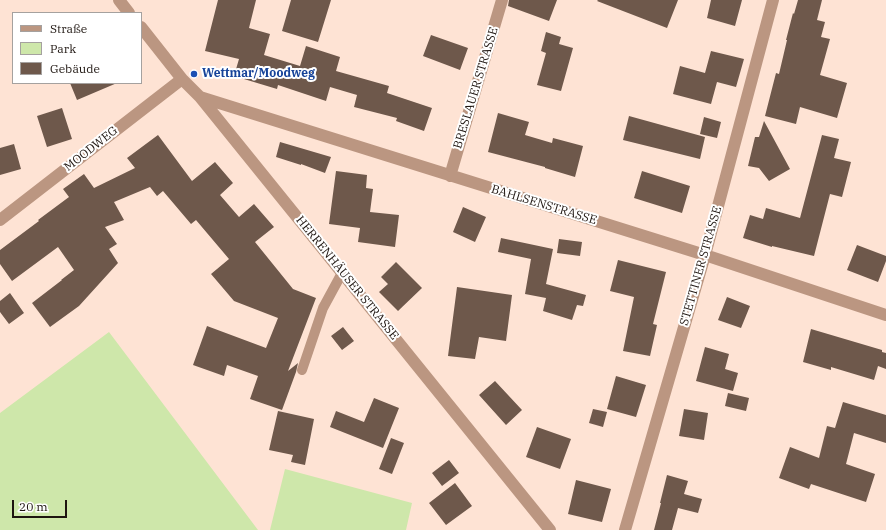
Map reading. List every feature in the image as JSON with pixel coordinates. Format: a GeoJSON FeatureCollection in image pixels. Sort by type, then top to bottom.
{"type":"FeatureCollection","features":[{"type":"Feature","properties":{"kind":"street"},"geometry":{"type":"LineString","coordinates":[[119,0],[128,12]]}},
{"type":"Feature","properties":{"kind":"street","name":"BRESLAUER STRASSE"},"geometry":{"type":"LineString","coordinates":[[450,176],[502,0]]}},
{"type":"Feature","properties":{"kind":"street","name":"STETTINER STRASSE"},"geometry":{"type":"LineString","coordinates":[[625,530],[705,255],[773,0]]}},
{"type":"Feature","properties":{"kind":"street","name":"HERRENHÄUSER STRASSE"},"geometry":{"type":"LineString","coordinates":[[142,29],[182,79],[200,97],[550,530]]}},
{"type":"Feature","properties":{"kind":"street","name":"MOODWEG"},"geometry":{"type":"LineString","coordinates":[[0,220],[182,79]]}},
{"type":"Feature","properties":{"kind":"street","name":"BAHLSENSTRASSE"},"geometry":{"type":"LineString","coordinates":[[200,97],[705,255],[886,315]]}},
{"type":"Feature","properties":{"kind":"lane"},"geometry":{"type":"LineString","coordinates":[[302,370],[322,308],[342,273]]}},
{"type":"Feature","properties":{"kind":"green space"},"geometry":{"type":"Polygon","coordinates":[[[109,332],[258,530],[0,530],[0,413],[109,332]]]}},
{"type":"Feature","properties":{"kind":"green space"},"geometry":{"type":"Polygon","coordinates":[[[285,469],[412,503],[406,530],[270,530],[285,469]]]}},
{"type":"Feature","properties":{"kind":"building"},"geometry":{"type":"Polygon","coordinates":[[[218,0],[256,0],[249,28],[270,34],[264,55],[300,66],[306,46],[340,57],[336,71],[389,86],[387,93],[432,108],[424,131],[396,121],[397,118],[354,107],[357,95],[330,87],[326,101],[278,85],[277,89],[234,76],[239,59],[205,51],[218,0]]]}},
{"type":"Feature","properties":{"kind":"building"},"geometry":{"type":"Polygon","coordinates":[[[291,0],[331,0],[318,42],[282,31],[291,0]]]}},
{"type":"Feature","properties":{"kind":"building"},"geometry":{"type":"Polygon","coordinates":[[[509,0],[557,0],[549,21],[508,6],[509,0]]]}},
{"type":"Feature","properties":{"kind":"building"},"geometry":{"type":"Polygon","coordinates":[[[678,0],[667,28],[597,1],[678,0]]]}},
{"type":"Feature","properties":{"kind":"building"},"geometry":{"type":"Polygon","coordinates":[[[711,0],[742,0],[735,26],[707,18],[711,0]]]}},
{"type":"Feature","properties":{"kind":"building"},"geometry":{"type":"Polygon","coordinates":[[[798,0],[822,0],[817,20],[825,22],[821,37],[830,39],[820,75],[847,83],[837,118],[800,107],[796,124],[765,116],[776,73],[779,74],[786,40],[798,0]]]}},
{"type":"Feature","properties":{"kind":"building"},"geometry":{"type":"Polygon","coordinates":[[[546,32],[561,37],[559,44],[573,48],[561,91],[537,85],[546,53],[541,51],[546,32]]]}},
{"type":"Feature","properties":{"kind":"building"},"geometry":{"type":"Polygon","coordinates":[[[431,35],[468,48],[460,70],[423,56],[431,35]]]}},
{"type":"Feature","properties":{"kind":"building"},"geometry":{"type":"Polygon","coordinates":[[[711,51],[744,59],[736,87],[717,82],[711,104],[673,94],[680,66],[705,73],[711,51]]]}},
{"type":"Feature","properties":{"kind":"building"},"geometry":{"type":"Polygon","coordinates":[[[70,84],[115,84],[77,100],[70,84]]]}},
{"type":"Feature","properties":{"kind":"building"},"geometry":{"type":"Polygon","coordinates":[[[62,108],[72,139],[47,147],[37,116],[62,108]]]}},
{"type":"Feature","properties":{"kind":"building"},"geometry":{"type":"Polygon","coordinates":[[[498,113],[529,122],[525,135],[552,143],[553,138],[583,146],[575,177],[545,167],[488,152],[498,113]]]}},
{"type":"Feature","properties":{"kind":"building"},"geometry":{"type":"Polygon","coordinates":[[[629,116],[705,137],[700,159],[623,140],[629,116]]]}},
{"type":"Feature","properties":{"kind":"building"},"geometry":{"type":"Polygon","coordinates":[[[704,117],[721,122],[717,138],[700,134],[704,117]]]}},
{"type":"Feature","properties":{"kind":"building"},"geometry":{"type":"Polygon","coordinates":[[[764,121],[790,169],[769,181],[759,168],[748,166],[755,137],[759,137],[764,121]]]}},
{"type":"Feature","properties":{"kind":"building"},"geometry":{"type":"Polygon","coordinates":[[[158,135],[192,181],[215,162],[233,183],[220,195],[239,217],[254,204],[274,227],[255,242],[293,289],[316,298],[288,371],[298,363],[282,410],[250,399],[258,376],[227,365],[224,376],[193,365],[207,326],[266,348],[278,318],[234,301],[211,274],[229,259],[196,220],[191,224],[163,191],[157,196],[150,187],[114,202],[124,220],[105,227],[117,244],[109,249],[118,263],[79,306],[50,327],[32,303],[74,270],[58,247],[12,281],[0,264],[0,250],[69,197],[63,189],[84,174],[94,188],[135,168],[127,158],[158,135]]]}},
{"type":"Feature","properties":{"kind":"building"},"geometry":{"type":"Polygon","coordinates":[[[822,135],[839,139],[834,158],[851,162],[842,197],[830,194],[814,256],[772,247],[743,238],[750,215],[763,219],[766,208],[800,218],[822,135]]]}},
{"type":"Feature","properties":{"kind":"building"},"geometry":{"type":"Polygon","coordinates":[[[280,142],[331,157],[325,173],[276,157],[280,142]]]}},
{"type":"Feature","properties":{"kind":"building"},"geometry":{"type":"Polygon","coordinates":[[[14,144],[21,169],[0,175],[0,148],[14,144]]]}},
{"type":"Feature","properties":{"kind":"building"},"geometry":{"type":"Polygon","coordinates":[[[336,171],[367,175],[366,188],[373,189],[370,212],[399,215],[395,247],[358,242],[360,228],[329,224],[336,171]]]}},
{"type":"Feature","properties":{"kind":"building"},"geometry":{"type":"Polygon","coordinates":[[[642,171],[690,186],[682,213],[634,198],[642,171]]]}},
{"type":"Feature","properties":{"kind":"building"},"geometry":{"type":"Polygon","coordinates":[[[463,207],[486,217],[475,242],[453,232],[463,207]]]}},
{"type":"Feature","properties":{"kind":"building"},"geometry":{"type":"Polygon","coordinates":[[[501,238],[553,249],[546,284],[586,295],[583,306],[577,305],[572,320],[543,311],[546,298],[525,294],[531,259],[498,252],[501,238]]]}},
{"type":"Feature","properties":{"kind":"building"},"geometry":{"type":"Polygon","coordinates":[[[559,239],[582,242],[580,256],[557,253],[559,239]]]}},
{"type":"Feature","properties":{"kind":"building"},"geometry":{"type":"Polygon","coordinates":[[[857,245],[886,256],[886,261],[878,282],[847,270],[857,245]]]}},
{"type":"Feature","properties":{"kind":"building"},"geometry":{"type":"Polygon","coordinates":[[[618,260],[666,272],[653,324],[657,325],[650,356],[623,351],[634,297],[610,291],[618,260]]]}},
{"type":"Feature","properties":{"kind":"building"},"geometry":{"type":"Polygon","coordinates":[[[396,262],[422,288],[398,311],[379,292],[388,284],[381,277],[396,262]]]}},
{"type":"Feature","properties":{"kind":"building"},"geometry":{"type":"Polygon","coordinates":[[[457,287],[512,295],[506,341],[479,337],[475,359],[448,356],[457,287]]]}},
{"type":"Feature","properties":{"kind":"building"},"geometry":{"type":"Polygon","coordinates":[[[10,293],[24,313],[9,324],[0,312],[0,301],[10,293]]]}},
{"type":"Feature","properties":{"kind":"building"},"geometry":{"type":"Polygon","coordinates":[[[727,297],[750,306],[741,328],[718,320],[727,297]]]}},
{"type":"Feature","properties":{"kind":"building"},"geometry":{"type":"Polygon","coordinates":[[[343,327],[354,341],[342,350],[331,336],[343,327]]]}},
{"type":"Feature","properties":{"kind":"building"},"geometry":{"type":"Polygon","coordinates":[[[811,329],[882,350],[882,352],[886,353],[886,369],[878,366],[874,380],[831,367],[831,370],[803,362],[811,329]]]}},
{"type":"Feature","properties":{"kind":"building"},"geometry":{"type":"Polygon","coordinates":[[[705,347],[729,354],[725,369],[738,373],[733,391],[696,381],[705,347]]]}},
{"type":"Feature","properties":{"kind":"building"},"geometry":{"type":"Polygon","coordinates":[[[616,376],[646,385],[636,417],[607,409],[616,376]]]}},
{"type":"Feature","properties":{"kind":"building"},"geometry":{"type":"Polygon","coordinates":[[[495,381],[522,410],[506,425],[479,395],[495,381]]]}},
{"type":"Feature","properties":{"kind":"building"},"geometry":{"type":"Polygon","coordinates":[[[728,393],[749,398],[746,411],[725,406],[728,393]]]}},
{"type":"Feature","properties":{"kind":"building"},"geometry":{"type":"Polygon","coordinates":[[[374,398],[399,408],[383,448],[330,427],[336,411],[364,422],[374,398]]]}},
{"type":"Feature","properties":{"kind":"building"},"geometry":{"type":"Polygon","coordinates":[[[843,402],[886,415],[886,443],[854,433],[846,464],[875,474],[866,502],[811,484],[809,489],[779,478],[790,447],[819,458],[827,426],[835,428],[843,402]]]}},
{"type":"Feature","properties":{"kind":"building"},"geometry":{"type":"Polygon","coordinates":[[[593,409],[607,412],[603,427],[589,423],[593,409]]]}},
{"type":"Feature","properties":{"kind":"building"},"geometry":{"type":"Polygon","coordinates":[[[684,409],[708,413],[704,440],[679,436],[684,409]]]}},
{"type":"Feature","properties":{"kind":"building"},"geometry":{"type":"Polygon","coordinates":[[[278,411],[314,419],[305,465],[291,462],[293,455],[269,450],[278,411]]]}},
{"type":"Feature","properties":{"kind":"building"},"geometry":{"type":"Polygon","coordinates":[[[537,427],[571,439],[560,469],[526,457],[537,427]]]}},
{"type":"Feature","properties":{"kind":"building"},"geometry":{"type":"Polygon","coordinates":[[[391,438],[404,443],[392,474],[379,469],[391,438]]]}},
{"type":"Feature","properties":{"kind":"building"},"geometry":{"type":"Polygon","coordinates":[[[449,460],[459,473],[442,486],[432,473],[449,460]]]}},
{"type":"Feature","properties":{"kind":"building"},"geometry":{"type":"Polygon","coordinates":[[[667,475],[688,481],[684,494],[702,499],[698,513],[678,508],[672,530],[654,530],[661,503],[667,475]]]}},
{"type":"Feature","properties":{"kind":"building"},"geometry":{"type":"Polygon","coordinates":[[[576,480],[611,489],[602,522],[568,514],[576,480]]]}},
{"type":"Feature","properties":{"kind":"building"},"geometry":{"type":"Polygon","coordinates":[[[455,483],[472,506],[446,525],[429,503],[455,483]]]}},
{"type":"Feature","properties":{"kind":"place","name":"Wettmar/Moodweg"},"geometry":{"type":"Point","coordinates":[194,74]}}]}
